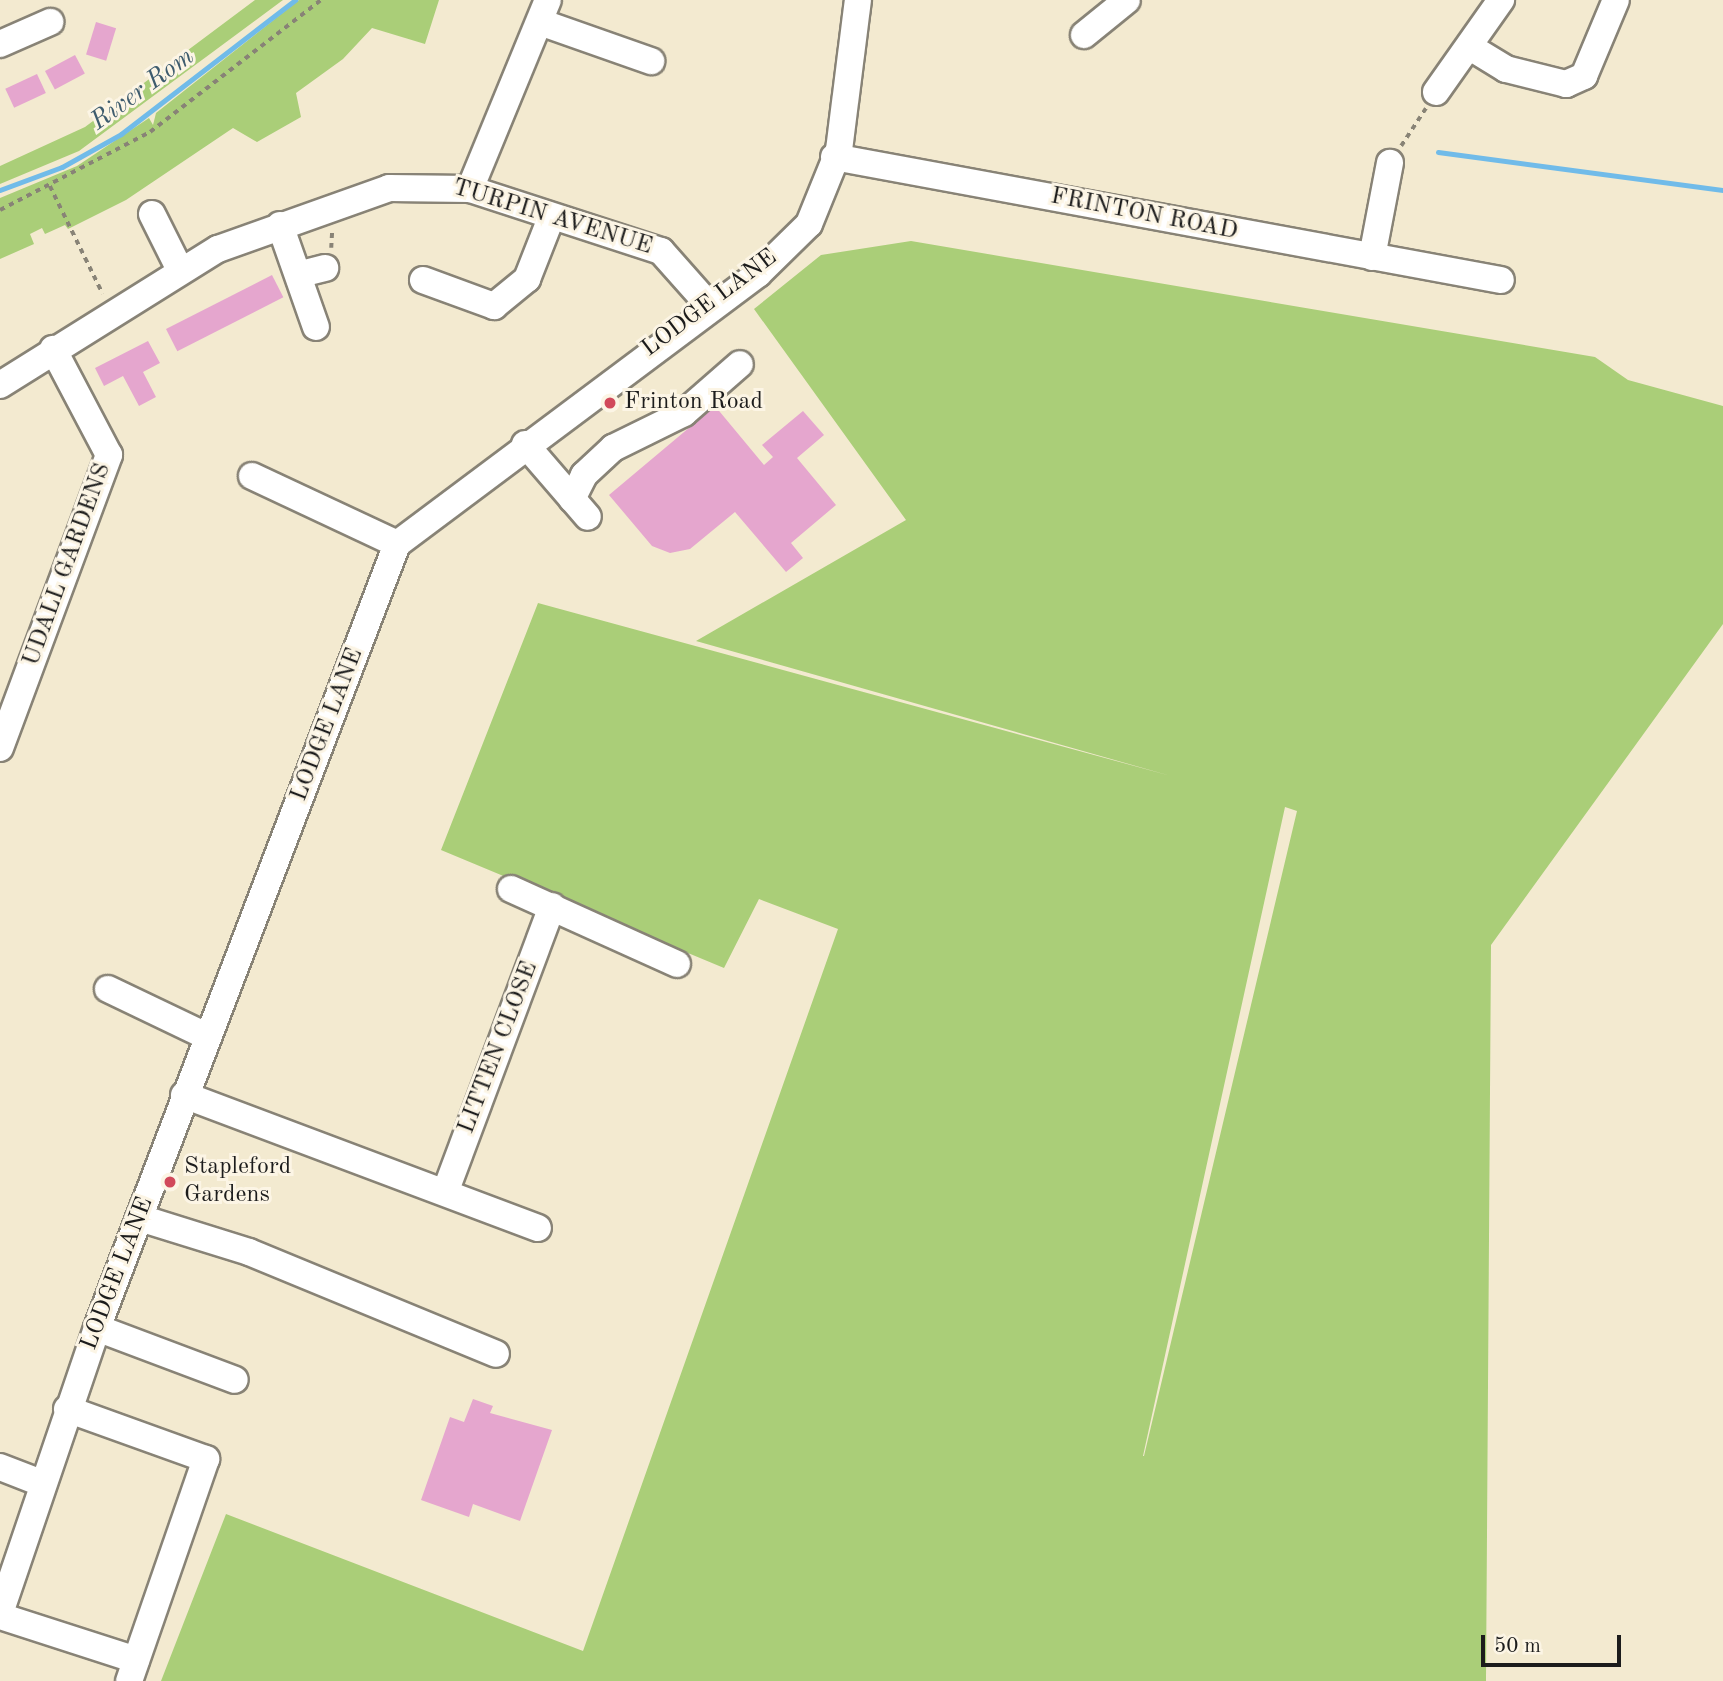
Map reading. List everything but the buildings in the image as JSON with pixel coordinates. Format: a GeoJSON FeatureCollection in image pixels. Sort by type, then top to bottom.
{"type":"FeatureCollection","features":[{"type":"Feature","properties":{"kind":"street","name":"LODGE LANE"},"geometry":{"type":"LineString","coordinates":[[0,1615],[41,1483],[97,1328],[397,544],[709,305],[758,274],[808,224],[834,157],[858,0]]}},
{"type":"Feature","properties":{"kind":"street"},"geometry":{"type":"LineString","coordinates":[[1084,35],[1127,0]]}},
{"type":"Feature","properties":{"kind":"street"},"geometry":{"type":"LineString","coordinates":[[1436,92],[1501,0]]}},
{"type":"Feature","properties":{"kind":"street"},"geometry":{"type":"LineString","coordinates":[[1470,47],[1506,69],[1566,84],[1584,76],[1616,0]]}},
{"type":"Feature","properties":{"kind":"street"},"geometry":{"type":"LineString","coordinates":[[470,189],[544,11],[651,61]]}},
{"type":"Feature","properties":{"kind":"street"},"geometry":{"type":"LineString","coordinates":[[0,44],[50,22]]}},
{"type":"Feature","properties":{"kind":"street","name":"FRINTON ROAD"},"geometry":{"type":"LineString","coordinates":[[834,157],[1501,280]]}},
{"type":"Feature","properties":{"kind":"street"},"geometry":{"type":"LineString","coordinates":[[1372,257],[1390,163]]}},
{"type":"Feature","properties":{"kind":"street","name":"TURPIN AVENUE"},"geometry":{"type":"LineString","coordinates":[[0,385],[180,270],[280,225],[332,205],[390,188],[470,189],[551,218],[661,251],[709,305]]}},
{"type":"Feature","properties":{"kind":"street"},"geometry":{"type":"LineString","coordinates":[[152,214],[180,270]]}},
{"type":"Feature","properties":{"kind":"street"},"geometry":{"type":"LineString","coordinates":[[423,280],[494,306],[527,279],[551,218]]}},
{"type":"Feature","properties":{"kind":"street"},"geometry":{"type":"LineString","coordinates":[[280,225],[319,266],[316,327]]}},
{"type":"Feature","properties":{"kind":"street","name":"UDALL GARDENS"},"geometry":{"type":"LineString","coordinates":[[0,748],[109,455],[53,349]]}},
{"type":"Feature","properties":{"kind":"street"},"geometry":{"type":"LineString","coordinates":[[525,444],[580,508],[584,475],[613,448],[684,413],[740,364]]}},
{"type":"Feature","properties":{"kind":"street"},"geometry":{"type":"LineString","coordinates":[[252,476],[397,544]]}},
{"type":"Feature","properties":{"kind":"street"},"geometry":{"type":"LineString","coordinates":[[512,890],[593,922],[677,964]]}},
{"type":"Feature","properties":{"kind":"street","name":"LITTEN CLOSE"},"geometry":{"type":"LineString","coordinates":[[446,1190],[552,906]]}},
{"type":"Feature","properties":{"kind":"street"},"geometry":{"type":"LineString","coordinates":[[108,989],[208,1037]]}},
{"type":"Feature","properties":{"kind":"street"},"geometry":{"type":"LineString","coordinates":[[184,1095],[446,1190],[538,1228]]}},
{"type":"Feature","properties":{"kind":"street"},"geometry":{"type":"LineString","coordinates":[[140,1218],[249,1252],[496,1354]]}},
{"type":"Feature","properties":{"kind":"street"},"geometry":{"type":"LineString","coordinates":[[97,1328],[235,1380]]}},
{"type":"Feature","properties":{"kind":"street"},"geometry":{"type":"LineString","coordinates":[[0,1615],[132,1670],[206,1459],[67,1409]]}},
{"type":"Feature","properties":{"kind":"street"},"geometry":{"type":"LineString","coordinates":[[0,1467],[41,1483]]}},
{"type":"Feature","properties":{"kind":"path"},"geometry":{"type":"LineString","coordinates":[[0,209],[50,186],[150,132],[321,0]]}},
{"type":"Feature","properties":{"kind":"path"},"geometry":{"type":"LineString","coordinates":[[1390,163],[1436,92]]}},
{"type":"Feature","properties":{"kind":"path"},"geometry":{"type":"LineString","coordinates":[[50,186],[111,312]]}},
{"type":"Feature","properties":{"kind":"path"},"geometry":{"type":"LineString","coordinates":[[319,266],[332,205]]}},
{"type":"Feature","properties":{"kind":"green space"},"geometry":{"type":"Polygon","coordinates":[[[255,0],[283,0],[79,151],[0,184],[0,166],[85,127],[255,0]]]}},
{"type":"Feature","properties":{"kind":"green space"},"geometry":{"type":"Polygon","coordinates":[[[299,0],[439,0],[425,44],[372,28],[343,59],[296,93],[301,117],[257,142],[233,128],[126,200],[68,229],[65,225],[45,234],[42,228],[30,234],[34,244],[0,259],[0,198],[77,166],[149,118],[153,125],[156,113],[299,0]]]}},
{"type":"Feature","properties":{"kind":"green space"},"geometry":{"type":"Polygon","coordinates":[[[911,241],[1595,357],[1628,380],[1723,406],[1723,624],[1491,945],[1486,1681],[161,1681],[226,1514],[583,1651],[838,929],[759,899],[724,968],[441,850],[538,603],[1171,776],[696,641],[906,520],[754,309],[821,255],[911,241]],[[1285,807],[1143,1456],[1144,1456],[1297,811],[1285,807]]]}},
{"type":"Feature","properties":{"kind":"waterway","name":"River Rom"},"geometry":{"type":"LineString","coordinates":[[0,190],[62,167],[121,134],[295,0]]}},
{"type":"Feature","properties":{"kind":"waterway"},"geometry":{"type":"LineString","coordinates":[[1438,152],[1723,190]]}},
{"type":"Feature","properties":{"kind":"place","name":"Frinton Road"},"geometry":{"type":"Point","coordinates":[610,403]}},
{"type":"Feature","properties":{"kind":"place","name":"Stapleford Gardens"},"geometry":{"type":"Point","coordinates":[170,1182]}}]}
